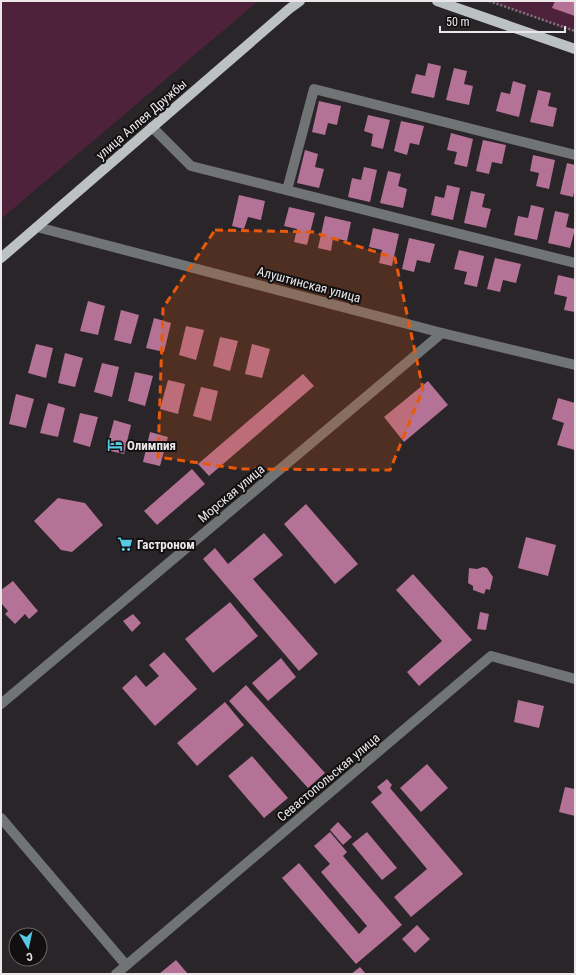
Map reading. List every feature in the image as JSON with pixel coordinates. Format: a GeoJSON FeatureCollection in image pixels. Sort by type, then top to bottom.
{"type":"FeatureCollection","features":[{"type":"Feature","properties":{"kind":"main road","name":"улица Аллея Дружбы"},"geometry":{"type":"LineString","coordinates":[[1,258],[300,1]]}},
{"type":"Feature","properties":{"kind":"main road"},"geometry":{"type":"LineString","coordinates":[[436,1],[575,49]]}},
{"type":"Feature","properties":{"kind":"street"},"geometry":{"type":"LineString","coordinates":[[287,190],[314,89],[575,155]]}},
{"type":"Feature","properties":{"kind":"street"},"geometry":{"type":"LineString","coordinates":[[152,127],[191,166],[575,263]]}},
{"type":"Feature","properties":{"kind":"street","name":"Алуштинская улица"},"geometry":{"type":"LineString","coordinates":[[37,226],[442,333],[575,365]]}},
{"type":"Feature","properties":{"kind":"street","name":"Морская улица"},"geometry":{"type":"LineString","coordinates":[[1,704],[442,333]]}},
{"type":"Feature","properties":{"kind":"street","name":"Севастопольская улица"},"geometry":{"type":"LineString","coordinates":[[116,974],[490,656],[575,679]]}},
{"type":"Feature","properties":{"kind":"street"},"geometry":{"type":"LineString","coordinates":[[1,818],[126,965]]}},
{"type":"Feature","properties":{"kind":"path"},"geometry":{"type":"LineString","coordinates":[[489,1],[575,31]]}},
{"type":"Feature","properties":{"kind":"highlighted area"},"geometry":{"type":"Polygon","coordinates":[[[215,230],[313,232],[395,258],[423,389],[390,470],[240,469],[158,457],[163,308],[215,230]]]}},
{"type":"Feature","properties":{"kind":"shaded area"},"geometry":{"type":"Polygon","coordinates":[[[1,1],[258,1],[1,219],[1,1]]]}},
{"type":"Feature","properties":{"kind":"shaded area"},"geometry":{"type":"Polygon","coordinates":[[[488,1],[575,1],[575,33],[488,1]]]}},
{"type":"Feature","properties":{"kind":"building"},"geometry":{"type":"Polygon","coordinates":[[[555,1],[575,1],[575,16],[552,8],[555,1]]]}},
{"type":"Feature","properties":{"kind":"building"},"geometry":{"type":"Polygon","coordinates":[[[428,63],[441,66],[434,98],[411,93],[416,74],[425,76],[428,63]]]}},
{"type":"Feature","properties":{"kind":"building"},"geometry":{"type":"Polygon","coordinates":[[[454,68],[467,71],[464,84],[473,86],[469,105],[446,100],[454,68]]]}},
{"type":"Feature","properties":{"kind":"building"},"geometry":{"type":"Polygon","coordinates":[[[513,81],[526,85],[519,117],[496,111],[501,92],[510,94],[513,81]]]}},
{"type":"Feature","properties":{"kind":"building"},"geometry":{"type":"Polygon","coordinates":[[[538,90],[551,93],[548,106],[557,108],[553,127],[530,122],[538,90]]]}},
{"type":"Feature","properties":{"kind":"building"},"geometry":{"type":"Polygon","coordinates":[[[319,101],[341,106],[337,125],[328,123],[325,135],[312,132],[319,101]]]}},
{"type":"Feature","properties":{"kind":"building"},"geometry":{"type":"Polygon","coordinates":[[[368,115],[390,120],[383,149],[371,146],[373,134],[364,131],[368,115]]]}},
{"type":"Feature","properties":{"kind":"building"},"geometry":{"type":"Polygon","coordinates":[[[401,121],[424,126],[419,145],[410,143],[407,155],[394,151],[401,121]]]}},
{"type":"Feature","properties":{"kind":"building"},"geometry":{"type":"Polygon","coordinates":[[[451,133],[473,139],[467,167],[454,164],[457,152],[447,150],[451,133]]]}},
{"type":"Feature","properties":{"kind":"building"},"geometry":{"type":"Polygon","coordinates":[[[483,140],[506,145],[502,164],[492,162],[489,174],[476,171],[483,140]]]}},
{"type":"Feature","properties":{"kind":"building"},"geometry":{"type":"Polygon","coordinates":[[[305,150],[318,154],[315,167],[324,169],[319,188],[297,183],[305,150]]]}},
{"type":"Feature","properties":{"kind":"building"},"geometry":{"type":"Polygon","coordinates":[[[533,155],[555,160],[549,189],[536,186],[539,173],[530,171],[533,155]]]}},
{"type":"Feature","properties":{"kind":"building"},"geometry":{"type":"Polygon","coordinates":[[[567,163],[575,165],[575,188],[573,197],[560,194],[567,163]]]}},
{"type":"Feature","properties":{"kind":"building"},"geometry":{"type":"Polygon","coordinates":[[[364,167],[377,170],[370,202],[348,197],[352,178],[361,180],[364,167]]]}},
{"type":"Feature","properties":{"kind":"building"},"geometry":{"type":"Polygon","coordinates":[[[388,171],[401,174],[398,186],[407,189],[403,208],[380,203],[388,171]]]}},
{"type":"Feature","properties":{"kind":"building"},"geometry":{"type":"Polygon","coordinates":[[[447,185],[460,188],[453,220],[431,215],[435,196],[444,198],[447,185]]]}},
{"type":"Feature","properties":{"kind":"building"},"geometry":{"type":"Polygon","coordinates":[[[471,191],[485,194],[482,207],[491,209],[486,228],[464,223],[471,191]]]}},
{"type":"Feature","properties":{"kind":"building"},"geometry":{"type":"Polygon","coordinates":[[[239,195],[265,201],[261,220],[248,217],[244,229],[232,226],[239,195]]]}},
{"type":"Feature","properties":{"kind":"building"},"geometry":{"type":"Polygon","coordinates":[[[531,205],[544,208],[537,240],[514,235],[518,216],[528,218],[531,205]]]}},
{"type":"Feature","properties":{"kind":"building"},"geometry":{"type":"Polygon","coordinates":[[[289,207],[315,213],[307,245],[294,242],[297,229],[284,226],[289,207]]]}},
{"type":"Feature","properties":{"kind":"building"},"geometry":{"type":"Polygon","coordinates":[[[555,211],[569,214],[566,227],[575,229],[570,248],[548,243],[555,211]]]}},
{"type":"Feature","properties":{"kind":"building"},"geometry":{"type":"Polygon","coordinates":[[[325,216],[351,222],[347,241],[333,238],[331,251],[318,248],[325,216]]]}},
{"type":"Feature","properties":{"kind":"building"},"geometry":{"type":"Polygon","coordinates":[[[373,228],[399,234],[392,266],[379,263],[382,250],[369,247],[373,228]]]}},
{"type":"Feature","properties":{"kind":"building"},"geometry":{"type":"Polygon","coordinates":[[[409,238],[435,244],[430,263],[417,260],[414,272],[402,269],[409,238]]]}},
{"type":"Feature","properties":{"kind":"building"},"geometry":{"type":"Polygon","coordinates":[[[459,250],[484,256],[477,287],[464,284],[467,272],[454,269],[459,250]]]}},
{"type":"Feature","properties":{"kind":"building"},"geometry":{"type":"Polygon","coordinates":[[[495,258],[521,264],[516,283],[503,280],[500,292],[487,289],[495,258]]]}},
{"type":"Feature","properties":{"kind":"building"},"geometry":{"type":"Polygon","coordinates":[[[558,275],[575,279],[575,312],[564,310],[567,297],[554,294],[558,275]]]}},
{"type":"Feature","properties":{"kind":"building"},"geometry":{"type":"Polygon","coordinates":[[[88,301],[105,306],[98,335],[80,331],[88,301]]]}},
{"type":"Feature","properties":{"kind":"building"},"geometry":{"type":"Polygon","coordinates":[[[121,310],[139,315],[131,344],[114,340],[121,310]]]}},
{"type":"Feature","properties":{"kind":"building"},"geometry":{"type":"Polygon","coordinates":[[[154,318],[171,323],[164,352],[146,348],[154,318]]]}},
{"type":"Feature","properties":{"kind":"building"},"geometry":{"type":"Polygon","coordinates":[[[186,326],[204,330],[196,360],[179,355],[186,326]]]}},
{"type":"Feature","properties":{"kind":"building"},"geometry":{"type":"Polygon","coordinates":[[[220,337],[238,341],[230,371],[213,366],[220,337]]]}},
{"type":"Feature","properties":{"kind":"building"},"geometry":{"type":"Polygon","coordinates":[[[36,344],[53,348],[46,378],[28,373],[36,344]]]}},
{"type":"Feature","properties":{"kind":"building"},"geometry":{"type":"Polygon","coordinates":[[[252,344],[270,349],[262,378],[245,374],[252,344]]]}},
{"type":"Feature","properties":{"kind":"building"},"geometry":{"type":"Polygon","coordinates":[[[65,353],[83,358],[75,387],[58,383],[65,353]]]}},
{"type":"Feature","properties":{"kind":"building"},"geometry":{"type":"Polygon","coordinates":[[[102,363],[119,367],[112,397],[94,392],[102,363]]]}},
{"type":"Feature","properties":{"kind":"building"},"geometry":{"type":"Polygon","coordinates":[[[135,372],[153,376],[145,406],[128,401],[135,372]]]}},
{"type":"Feature","properties":{"kind":"building"},"geometry":{"type":"Polygon","coordinates":[[[303,374],[314,386],[209,476],[198,464],[303,374]]]}},
{"type":"Feature","properties":{"kind":"building"},"geometry":{"type":"Polygon","coordinates":[[[168,380],[185,384],[178,414],[160,409],[168,380]]]}},
{"type":"Feature","properties":{"kind":"building"},"geometry":{"type":"Polygon","coordinates":[[[428,381],[448,405],[404,442],[384,417],[428,381]]]}},
{"type":"Feature","properties":{"kind":"building"},"geometry":{"type":"Polygon","coordinates":[[[201,387],[218,391],[211,421],[193,416],[201,387]]]}},
{"type":"Feature","properties":{"kind":"building"},"geometry":{"type":"Polygon","coordinates":[[[16,394],[34,399],[26,428],[9,424],[16,394]]]}},
{"type":"Feature","properties":{"kind":"building"},"geometry":{"type":"Polygon","coordinates":[[[558,398],[575,403],[575,450],[557,445],[564,423],[552,419],[558,398]]]}},
{"type":"Feature","properties":{"kind":"building"},"geometry":{"type":"Polygon","coordinates":[[[48,403],[65,408],[58,437],[40,433],[48,403]]]}},
{"type":"Feature","properties":{"kind":"building"},"geometry":{"type":"Polygon","coordinates":[[[80,413],[98,417],[90,447],[73,442],[80,413]]]}},
{"type":"Feature","properties":{"kind":"building"},"geometry":{"type":"Polygon","coordinates":[[[114,420],[131,425],[124,454],[106,450],[114,420]]]}},
{"type":"Feature","properties":{"kind":"building"},"geometry":{"type":"Polygon","coordinates":[[[150,432],[168,437],[160,466],[143,462],[150,432]]]}},
{"type":"Feature","properties":{"kind":"building"},"geometry":{"type":"Polygon","coordinates":[[[192,469],[205,484],[157,525],[144,511],[192,469]]]}},
{"type":"Feature","properties":{"kind":"building"},"geometry":{"type":"Polygon","coordinates":[[[58,498],[85,503],[103,525],[72,552],[61,550],[34,521],[58,498]]]}},
{"type":"Feature","properties":{"kind":"building"},"geometry":{"type":"Polygon","coordinates":[[[306,504],[358,564],[335,584],[284,524],[306,504]]]}},
{"type":"Feature","properties":{"kind":"building"},"geometry":{"type":"Polygon","coordinates":[[[264,533],[283,555],[253,579],[318,654],[299,671],[203,559],[215,548],[228,564],[264,533]]]}},
{"type":"Feature","properties":{"kind":"building"},"geometry":{"type":"Polygon","coordinates":[[[526,537],[556,545],[548,576],[518,568],[526,537]]]}},
{"type":"Feature","properties":{"kind":"building"},"geometry":{"type":"Polygon","coordinates":[[[483,567],[487,568],[493,577],[490,590],[486,589],[484,594],[473,590],[473,586],[468,583],[469,568],[477,569],[483,567]]]}},
{"type":"Feature","properties":{"kind":"building"},"geometry":{"type":"Polygon","coordinates":[[[413,574],[472,640],[419,686],[407,672],[442,641],[396,590],[413,574]]]}},
{"type":"Feature","properties":{"kind":"building"},"geometry":{"type":"Polygon","coordinates":[[[13,581],[38,611],[29,619],[25,614],[15,624],[5,614],[8,611],[1,603],[1,590],[13,581]]]}},
{"type":"Feature","properties":{"kind":"building"},"geometry":{"type":"Polygon","coordinates":[[[230,602],[258,636],[213,673],[185,639],[230,602]]]}},
{"type":"Feature","properties":{"kind":"building"},"geometry":{"type":"Polygon","coordinates":[[[480,612],[489,614],[486,630],[477,629],[480,612]]]}},
{"type":"Feature","properties":{"kind":"building"},"geometry":{"type":"Polygon","coordinates":[[[133,614],[141,623],[132,632],[123,621],[133,614]]]}},
{"type":"Feature","properties":{"kind":"building"},"geometry":{"type":"Polygon","coordinates":[[[164,652],[197,689],[155,726],[122,688],[136,675],[146,687],[159,676],[149,665],[164,652]]]}},
{"type":"Feature","properties":{"kind":"building"},"geometry":{"type":"Polygon","coordinates":[[[281,658],[296,677],[268,701],[252,683],[281,658]]]}},
{"type":"Feature","properties":{"kind":"building"},"geometry":{"type":"Polygon","coordinates":[[[246,685],[325,773],[308,788],[229,701],[246,685]]]}},
{"type":"Feature","properties":{"kind":"building"},"geometry":{"type":"Polygon","coordinates":[[[518,700],[544,706],[539,728],[514,722],[518,700]]]}},
{"type":"Feature","properties":{"kind":"building"},"geometry":{"type":"Polygon","coordinates":[[[225,702],[244,725],[197,766],[177,743],[225,702]]]}},
{"type":"Feature","properties":{"kind":"building"},"geometry":{"type":"Polygon","coordinates":[[[252,756],[288,798],[264,818],[228,776],[252,756]]]}},
{"type":"Feature","properties":{"kind":"building"},"geometry":{"type":"Polygon","coordinates":[[[427,764],[448,788],[421,812],[400,788],[427,764]]]}},
{"type":"Feature","properties":{"kind":"building"},"geometry":{"type":"Polygon","coordinates":[[[387,779],[392,785],[390,788],[463,874],[411,917],[394,897],[427,869],[371,802],[382,793],[377,787],[387,779]]]}},
{"type":"Feature","properties":{"kind":"building"},"geometry":{"type":"Polygon","coordinates":[[[565,787],[575,789],[575,816],[559,812],[565,787]]]}},
{"type":"Feature","properties":{"kind":"building"},"geometry":{"type":"Polygon","coordinates":[[[338,822],[352,837],[343,845],[330,830],[338,822]]]}},
{"type":"Feature","properties":{"kind":"building"},"geometry":{"type":"Polygon","coordinates":[[[330,832],[347,852],[343,856],[402,925],[356,964],[282,878],[299,863],[359,934],[367,926],[321,872],[330,864],[314,846],[330,832]]]}},
{"type":"Feature","properties":{"kind":"building"},"geometry":{"type":"Polygon","coordinates":[[[367,832],[397,868],[382,880],[352,844],[367,832]]]}},
{"type":"Feature","properties":{"kind":"building"},"geometry":{"type":"Polygon","coordinates":[[[417,925],[430,939],[415,953],[402,939],[417,925]]]}},
{"type":"Feature","properties":{"kind":"building"},"geometry":{"type":"Polygon","coordinates":[[[176,960],[188,974],[159,974],[176,960]]]}},
{"type":"Feature","properties":{"kind":"building"},"geometry":{"type":"Polygon","coordinates":[[[360,967],[366,974],[351,974],[360,967]]]}},
{"type":"Feature","properties":{"kind":"place","name":"Олимпия"},"geometry":{"type":"Point","coordinates":[115,445]}},
{"type":"Feature","properties":{"kind":"place","name":"Гастроном"},"geometry":{"type":"Point","coordinates":[125,544]}}]}
